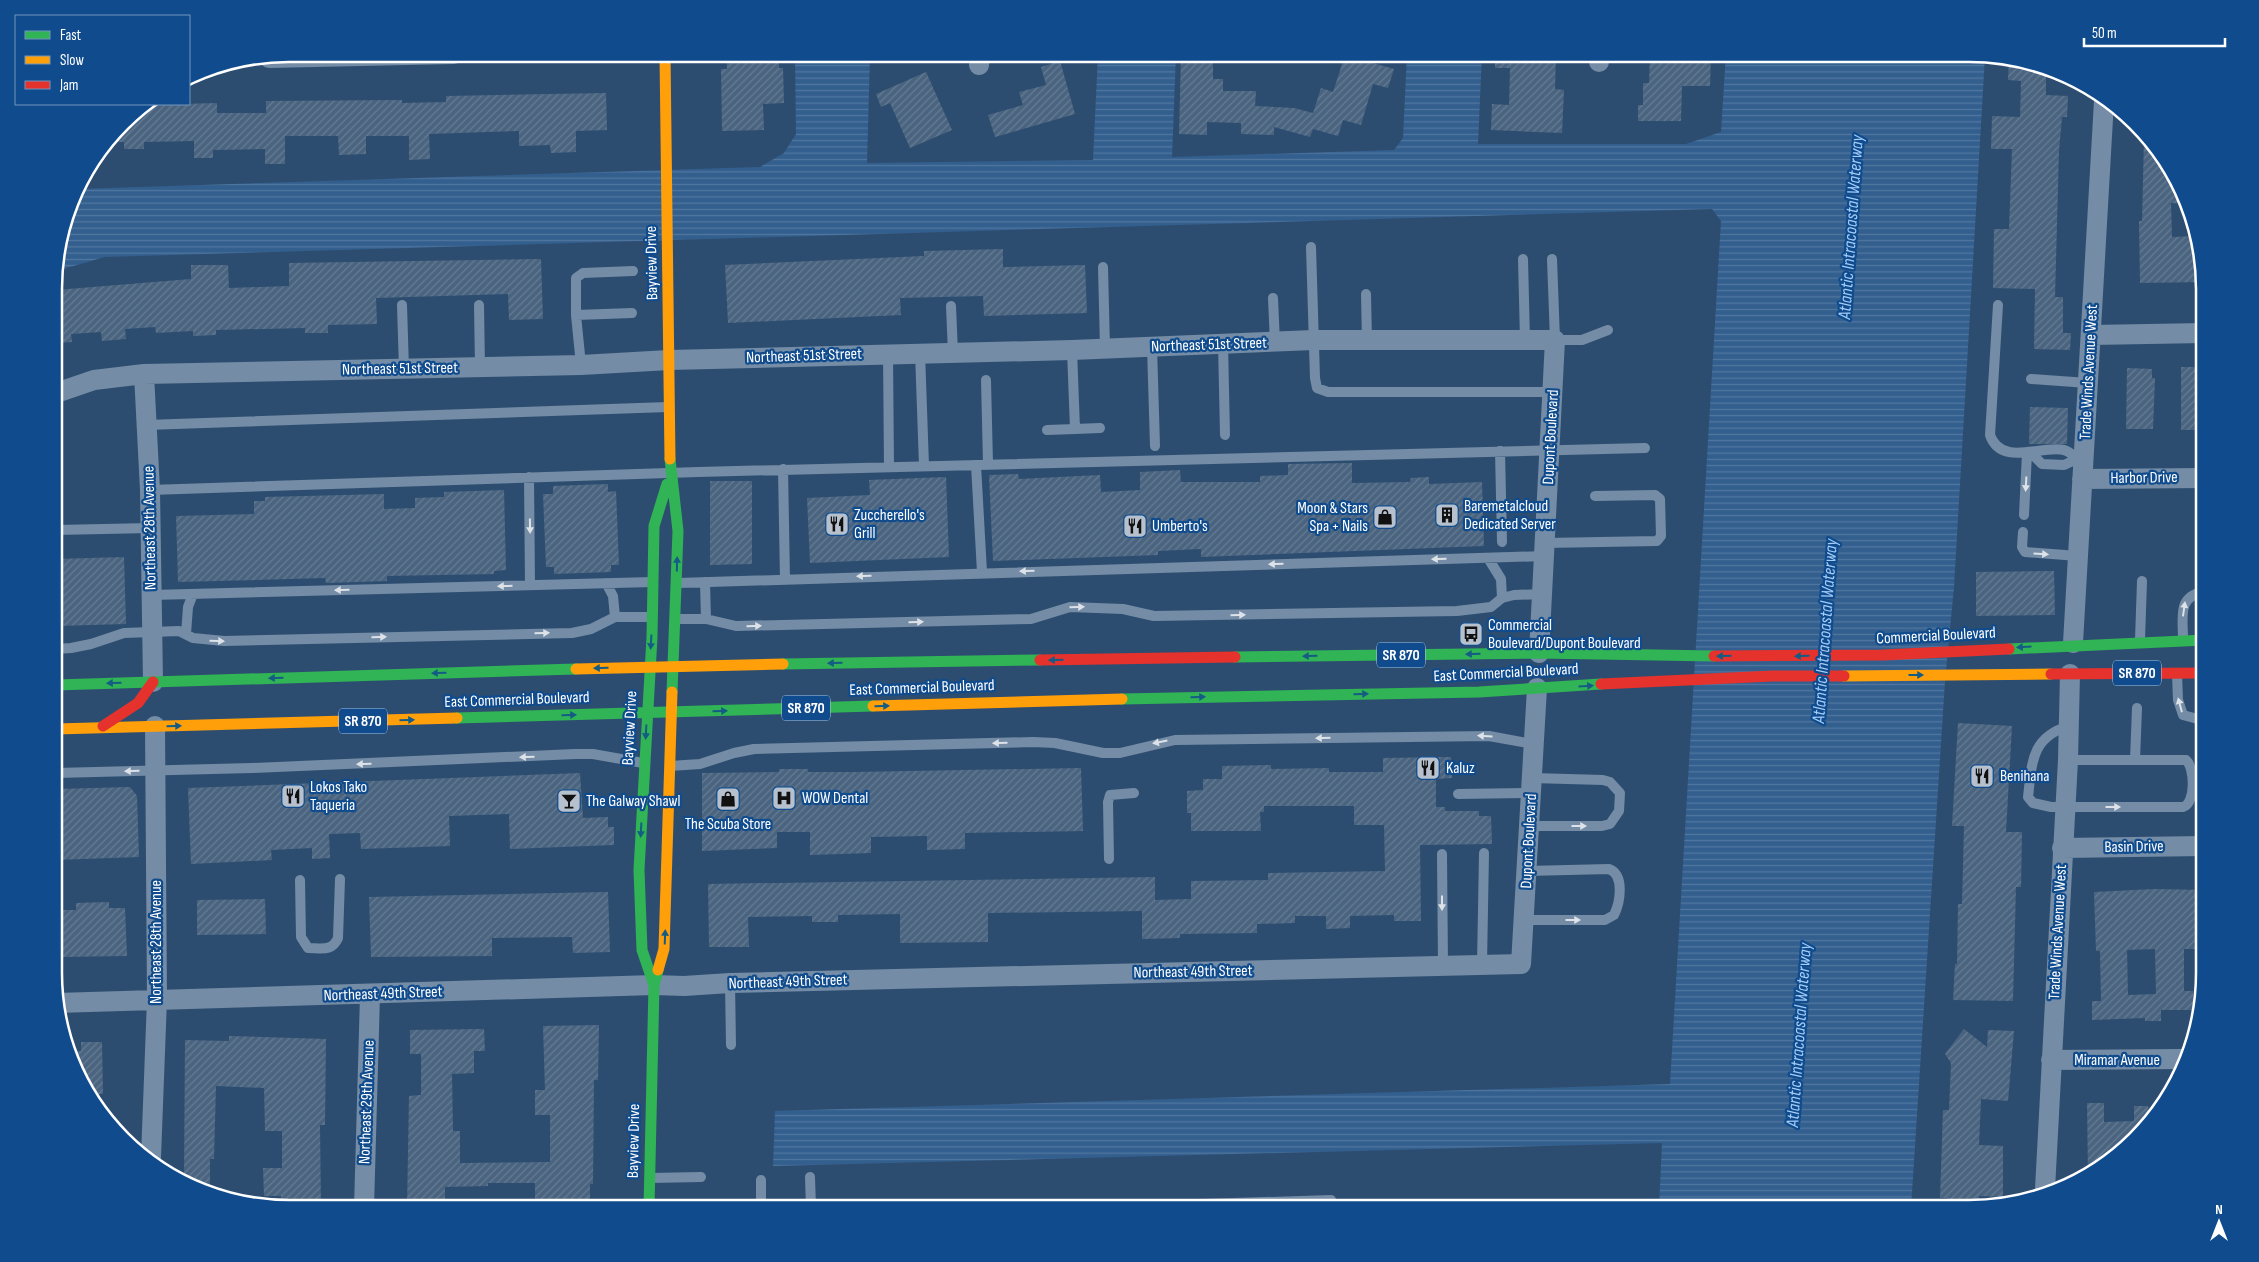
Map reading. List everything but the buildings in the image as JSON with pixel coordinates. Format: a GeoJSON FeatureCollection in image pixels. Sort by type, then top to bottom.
{"type":"FeatureCollection","features":[{"type":"Feature","properties":{"kind":"main road","name":"Bayview Drive"},"geometry":{"type":"LineString","coordinates":[[649,1200],[654,985],[664,949],[678,531],[670,472],[669,249],[665,62]]}},
{"type":"Feature","properties":{"kind":"main road","name":"Bayview Drive"},"geometry":{"type":"LineString","coordinates":[[654,985],[642,950],[639,870],[650,666],[654,526],[670,472]]}},
{"type":"Feature","properties":{"kind":"main road","name":"Commercial Boulevard"},"geometry":{"type":"LineString","coordinates":[[1669,680],[1792,676],[1971,675],[2076,659],[2110,642],[2196,640]]}},
{"type":"Feature","properties":{"kind":"main road"},"geometry":{"type":"LineString","coordinates":[[2076,659],[2110,642]]}},
{"type":"Feature","properties":{"kind":"main road","name":"Commercial Boulevard"},"geometry":{"type":"LineString","coordinates":[[1668,657],[1882,655],[1968,652],[2076,659],[2177,673],[2196,673]]}},
{"type":"Feature","properties":{"kind":"main road","name":"East Commercial Boulevard"},"geometry":{"type":"LineString","coordinates":[[62,685],[650,666],[1098,659],[1535,660],[1668,657]]}},
{"type":"Feature","properties":{"kind":"main road"},"geometry":{"type":"LineString","coordinates":[[1092,675],[1098,659]]}},
{"type":"Feature","properties":{"kind":"main road"},"geometry":{"type":"LineString","coordinates":[[1124,670],[1139,659]]}},
{"type":"Feature","properties":{"kind":"main road"},"geometry":{"type":"LineString","coordinates":[[1479,692],[1516,676]]}},
{"type":"Feature","properties":{"kind":"main road","name":"East Commercial Boulevard"},"geometry":{"type":"LineString","coordinates":[[62,729],[1102,699],[1479,692],[1669,680]]}},
{"type":"Feature","properties":{"kind":"main road"},"geometry":{"type":"LineString","coordinates":[[100,728],[135,707],[148,694],[154,682]]}},
{"type":"Feature","properties":{"kind":"main road"},"geometry":{"type":"LineString","coordinates":[[1102,699],[1108,686]]}},
{"type":"Feature","properties":{"kind":"main road"},"geometry":{"type":"LineString","coordinates":[[1049,701],[1072,690]]}},
{"type":"Feature","properties":{"kind":"street","name":"Trade Winds Avenue West"},"geometry":{"type":"LineString","coordinates":[[2045,1186],[2064,806],[2068,760],[2068,726],[2076,659],[2082,479],[2080,459],[2088,383],[2104,106]]}},
{"type":"Feature","properties":{"kind":"street"},"geometry":{"type":"LineString","coordinates":[[2091,335],[2196,333]]}},
{"type":"Feature","properties":{"kind":"street","name":"Northeast 51st Street"},"geometry":{"type":"LineString","coordinates":[[62,391],[94,380],[144,374],[480,368],[920,352],[1072,350],[1314,340],[1368,342],[1555,340]]}},
{"type":"Feature","properties":{"kind":"street","name":"Dupont Boulevard"},"geometry":{"type":"LineString","coordinates":[[1535,660],[1543,594],[1555,340]]}},
{"type":"Feature","properties":{"kind":"street","name":"Northeast 28th Avenue"},"geometry":{"type":"LineString","coordinates":[[144,374],[150,490],[154,682]]}},
{"type":"Feature","properties":{"kind":"street","name":"Harbor Drive"},"geometry":{"type":"LineString","coordinates":[[2082,479],[2196,478]]}},
{"type":"Feature","properties":{"kind":"street","name":"Dupont Boulevard"},"geometry":{"type":"LineString","coordinates":[[1520,964],[1537,688]]}},
{"type":"Feature","properties":{"kind":"street","name":"Northeast 28th Avenue"},"geometry":{"type":"LineString","coordinates":[[151,1153],[157,999],[155,726]]}},
{"type":"Feature","properties":{"kind":"street","name":"Basin Drive"},"geometry":{"type":"LineString","coordinates":[[2062,848],[2196,846]]}},
{"type":"Feature","properties":{"kind":"street","name":"Northeast 49th Street"},"geometry":{"type":"LineString","coordinates":[[64,1003],[654,985],[684,986],[730,983],[1520,964]]}},
{"type":"Feature","properties":{"kind":"street","name":"Northeast 29th Avenue"},"geometry":{"type":"LineString","coordinates":[[364,1200],[370,995]]}},
{"type":"Feature","properties":{"kind":"street","name":"Miramar Avenue"},"geometry":{"type":"LineString","coordinates":[[2051,1060],[2179,1060]]}},
{"type":"Feature","properties":{"kind":"lane"},"geometry":{"type":"LineString","coordinates":[[1312,247],[1317,388],[1328,392],[1553,392]]}},
{"type":"Feature","properties":{"kind":"lane"},"geometry":{"type":"LineString","coordinates":[[1523,259],[1525,340]]}},
{"type":"Feature","properties":{"kind":"lane"},"geometry":{"type":"LineString","coordinates":[[1552,259],[1555,340],[1582,340],[1608,330]]}},
{"type":"Feature","properties":{"kind":"lane"},"geometry":{"type":"LineString","coordinates":[[1103,267],[1105,348]]}},
{"type":"Feature","properties":{"kind":"lane"},"geometry":{"type":"LineString","coordinates":[[581,365],[575,284],[579,274],[633,271]]}},
{"type":"Feature","properties":{"kind":"lane"},"geometry":{"type":"LineString","coordinates":[[1366,294],[1368,342]]}},
{"type":"Feature","properties":{"kind":"lane"},"geometry":{"type":"LineString","coordinates":[[1273,298],[1275,343]]}},
{"type":"Feature","properties":{"kind":"lane"},"geometry":{"type":"LineString","coordinates":[[402,305],[404,369]]}},
{"type":"Feature","properties":{"kind":"lane"},"geometry":{"type":"LineString","coordinates":[[479,305],[480,368]]}},
{"type":"Feature","properties":{"kind":"lane"},"geometry":{"type":"LineString","coordinates":[[1998,305],[1990,436],[1997,448],[2005,452],[2030,453],[2042,449],[2066,450],[2080,459]]}},
{"type":"Feature","properties":{"kind":"lane"},"geometry":{"type":"LineString","coordinates":[[951,306],[953,353]]}},
{"type":"Feature","properties":{"kind":"lane"},"geometry":{"type":"LineString","coordinates":[[576,315],[632,313]]}},
{"type":"Feature","properties":{"kind":"lane"},"geometry":{"type":"LineString","coordinates":[[1223,344],[1225,435]]}},
{"type":"Feature","properties":{"kind":"lane"},"geometry":{"type":"LineString","coordinates":[[1152,347],[1155,446]]}},
{"type":"Feature","properties":{"kind":"lane"},"geometry":{"type":"LineString","coordinates":[[1072,350],[1075,429]]}},
{"type":"Feature","properties":{"kind":"lane"},"geometry":{"type":"LineString","coordinates":[[920,352],[924,466]]}},
{"type":"Feature","properties":{"kind":"lane"},"geometry":{"type":"LineString","coordinates":[[888,353],[889,467]]}},
{"type":"Feature","properties":{"kind":"lane"},"geometry":{"type":"LineString","coordinates":[[2031,379],[2088,383]]}},
{"type":"Feature","properties":{"kind":"lane"},"geometry":{"type":"LineString","coordinates":[[986,380],[988,464]]}},
{"type":"Feature","properties":{"kind":"lane"},"geometry":{"type":"LineString","coordinates":[[146,424],[670,407]]}},
{"type":"Feature","properties":{"kind":"lane"},"geometry":{"type":"LineString","coordinates":[[1047,430],[1100,428]]}},
{"type":"Feature","properties":{"kind":"lane"},"geometry":{"type":"LineString","coordinates":[[150,490],[670,472],[1645,448]]}},
{"type":"Feature","properties":{"kind":"lane"},"geometry":{"type":"LineString","coordinates":[[1500,451],[1502,542]]}},
{"type":"Feature","properties":{"kind":"lane"},"geometry":{"type":"LineString","coordinates":[[2030,453],[2042,464],[2064,465],[2080,459]]}},
{"type":"Feature","properties":{"kind":"lane"},"geometry":{"type":"LineString","coordinates":[[2024,515],[2030,453]]}},
{"type":"Feature","properties":{"kind":"lane"},"geometry":{"type":"LineString","coordinates":[[976,465],[982,572]]}},
{"type":"Feature","properties":{"kind":"lane"},"geometry":{"type":"LineString","coordinates":[[783,469],[784,579]]}},
{"type":"Feature","properties":{"kind":"lane"},"geometry":{"type":"LineString","coordinates":[[529,477],[530,585]]}},
{"type":"Feature","properties":{"kind":"lane"},"geometry":{"type":"LineString","coordinates":[[677,583],[982,572],[1488,558],[1545,550],[1657,540],[1661,536],[1660,499],[1655,495],[1595,496]]}},
{"type":"Feature","properties":{"kind":"lane"},"geometry":{"type":"LineString","coordinates":[[62,530],[151,528]]}},
{"type":"Feature","properties":{"kind":"lane"},"geometry":{"type":"LineString","coordinates":[[2023,532],[2022,547],[2025,552],[2078,556]]}},
{"type":"Feature","properties":{"kind":"lane"},"geometry":{"type":"LineString","coordinates":[[1488,558],[1501,579],[1502,598]]}},
{"type":"Feature","properties":{"kind":"lane"},"geometry":{"type":"LineString","coordinates":[[2140,641],[2142,581]]}},
{"type":"Feature","properties":{"kind":"lane"},"geometry":{"type":"LineString","coordinates":[[152,595],[653,582]]}},
{"type":"Feature","properties":{"kind":"lane"},"geometry":{"type":"LineString","coordinates":[[706,582],[706,619]]}},
{"type":"Feature","properties":{"kind":"lane"},"geometry":{"type":"LineString","coordinates":[[606,583],[614,596],[615,617]]}},
{"type":"Feature","properties":{"kind":"lane"},"geometry":{"type":"LineString","coordinates":[[186,634],[188,607],[193,594]]}},
{"type":"Feature","properties":{"kind":"lane"},"geometry":{"type":"LineString","coordinates":[[675,619],[706,619],[736,626],[1031,619],[1070,607],[1123,609],[1154,616],[1457,611],[1491,607],[1502,598],[1543,594]]}},
{"type":"Feature","properties":{"kind":"lane"},"geometry":{"type":"LineString","coordinates":[[2183,640],[2183,610],[2186,600],[2191,595],[2196,594]]}},
{"type":"Feature","properties":{"kind":"lane"},"geometry":{"type":"LineString","coordinates":[[62,649],[91,644],[124,633],[178,631],[201,640],[224,641],[572,632],[591,629],[615,617],[652,617]]}},
{"type":"Feature","properties":{"kind":"lane"},"geometry":{"type":"LineString","coordinates":[[2177,673],[2178,700],[2183,714],[2196,718]]}},
{"type":"Feature","properties":{"kind":"lane"},"geometry":{"type":"LineString","coordinates":[[2135,760],[2137,708]]}},
{"type":"Feature","properties":{"kind":"lane"},"geometry":{"type":"LineString","coordinates":[[2068,726],[2054,730],[2038,746],[2032,759],[2028,797],[2032,803],[2039,806],[2188,805],[2192,801],[2192,767],[2186,760],[2068,760]]}},
{"type":"Feature","properties":{"kind":"lane"},"geometry":{"type":"LineString","coordinates":[[669,766],[700,764],[754,749],[1033,742],[1055,743],[1103,753],[1120,753],[1175,740],[1489,736],[1533,744]]}},
{"type":"Feature","properties":{"kind":"lane"},"geometry":{"type":"LineString","coordinates":[[62,773],[155,771],[575,754],[593,754],[644,764]]}},
{"type":"Feature","properties":{"kind":"lane"},"geometry":{"type":"LineString","coordinates":[[1458,794],[1604,780],[1610,782],[1620,793],[1619,811],[1610,824],[1602,826],[1530,826]]}},
{"type":"Feature","properties":{"kind":"lane"},"geometry":{"type":"LineString","coordinates":[[1109,859],[1108,802],[1110,795],[1134,793]]}},
{"type":"Feature","properties":{"kind":"lane"},"geometry":{"type":"LineString","coordinates":[[1482,965],[1484,853]]}},
{"type":"Feature","properties":{"kind":"lane"},"geometry":{"type":"LineString","coordinates":[[1442,854],[1443,966]]}},
{"type":"Feature","properties":{"kind":"lane"},"geometry":{"type":"LineString","coordinates":[[1524,920],[1605,920],[1614,915],[1619,900],[1619,877],[1614,871],[1609,869],[1527,871]]}},
{"type":"Feature","properties":{"kind":"lane"},"geometry":{"type":"LineString","coordinates":[[300,880],[302,937],[304,943],[308,948],[330,948],[335,945],[338,938],[340,879]]}},
{"type":"Feature","properties":{"kind":"lane"},"geometry":{"type":"LineString","coordinates":[[730,983],[731,1045]]}},
{"type":"Feature","properties":{"kind":"lane"},"geometry":{"type":"LineString","coordinates":[[650,1178],[701,1177]]}},
{"type":"Feature","properties":{"kind":"lane"},"geometry":{"type":"LineString","coordinates":[[810,1177],[811,1200]]}},
{"type":"Feature","properties":{"kind":"lane"},"geometry":{"type":"LineString","coordinates":[[761,1180],[761,1200]]}},
{"type":"Feature","properties":{"kind":"water","name":"Atlantic Intracoastal Waterway"},"geometry":{"type":"Polygon","coordinates":[[[795,62],[870,62],[867,163],[1093,160],[1098,62],[1176,62],[1172,157],[1394,150],[1403,138],[1407,62],[1482,62],[1478,144],[1686,144],[1721,132],[1725,62],[1985,63],[1954,587],[1945,681],[1912,1200],[1659,1200],[1662,1143],[773,1166],[775,1111],[1670,1084],[1721,221],[1712,209],[105,257],[63,269],[70,231],[86,189],[760,167],[784,153],[796,134],[795,62]]]}},
{"type":"Feature","properties":{"kind":"traffic: fast"},"geometry":{"type":"LineString","coordinates":[[670,459],[678,531],[672,692]]}},
{"type":"Feature","properties":{"kind":"traffic: fast"},"geometry":{"type":"LineString","coordinates":[[654,985],[642,950],[639,870],[652,637],[654,526],[667,484]]}},
{"type":"Feature","properties":{"kind":"traffic: fast"},"geometry":{"type":"LineString","coordinates":[[2009,649],[2196,640]]}},
{"type":"Feature","properties":{"kind":"traffic: fast"},"geometry":{"type":"LineString","coordinates":[[1235,657],[1539,653],[1714,656]]}},
{"type":"Feature","properties":{"kind":"traffic: fast"},"geometry":{"type":"LineString","coordinates":[[783,664],[1040,660]]}},
{"type":"Feature","properties":{"kind":"traffic: fast"},"geometry":{"type":"LineString","coordinates":[[62,685],[576,669]]}},
{"type":"Feature","properties":{"kind":"traffic: fast"},"geometry":{"type":"LineString","coordinates":[[1122,699],[1479,692],[1601,684]]}},
{"type":"Feature","properties":{"kind":"traffic: fast"},"geometry":{"type":"LineString","coordinates":[[457,718],[873,706]]}},
{"type":"Feature","properties":{"kind":"traffic: fast"},"geometry":{"type":"LineString","coordinates":[[649,1200],[654,985],[658,970]]}},
{"type":"Feature","properties":{"kind":"traffic: slow"},"geometry":{"type":"LineString","coordinates":[[665,62],[670,459]]}},
{"type":"Feature","properties":{"kind":"traffic: slow"},"geometry":{"type":"LineString","coordinates":[[576,669],[783,664]]}},
{"type":"Feature","properties":{"kind":"traffic: slow"},"geometry":{"type":"LineString","coordinates":[[1844,676],[2051,674]]}},
{"type":"Feature","properties":{"kind":"traffic: slow"},"geometry":{"type":"LineString","coordinates":[[658,970],[664,949],[672,692]]}},
{"type":"Feature","properties":{"kind":"traffic: slow"},"geometry":{"type":"LineString","coordinates":[[873,706],[1122,699]]}},
{"type":"Feature","properties":{"kind":"traffic: slow"},"geometry":{"type":"LineString","coordinates":[[62,729],[457,718]]}},
{"type":"Feature","properties":{"kind":"traffic: jam"},"geometry":{"type":"LineString","coordinates":[[1714,656],[1883,655],[2009,649]]}},
{"type":"Feature","properties":{"kind":"traffic: jam"},"geometry":{"type":"LineString","coordinates":[[1040,660],[1235,657]]}},
{"type":"Feature","properties":{"kind":"traffic: jam"},"geometry":{"type":"LineString","coordinates":[[2051,674],[2196,673]]}},
{"type":"Feature","properties":{"kind":"traffic: jam"},"geometry":{"type":"LineString","coordinates":[[1601,684],[1773,676],[1844,676]]}},
{"type":"Feature","properties":{"kind":"traffic: jam"},"geometry":{"type":"LineString","coordinates":[[103,726],[138,703],[153,682]]}},
{"type":"Feature","properties":{"kind":"place","name":"Baremetalcloud Dedicated Server"},"geometry":{"type":"Point","coordinates":[1447,515]}},
{"type":"Feature","properties":{"kind":"place","name":"Moon & Stars Spa + Nails"},"geometry":{"type":"Point","coordinates":[1385,517]}},
{"type":"Feature","properties":{"kind":"place","name":"Zuccherello's Grill"},"geometry":{"type":"Point","coordinates":[837,524]}},
{"type":"Feature","properties":{"kind":"place","name":"Umberto's"},"geometry":{"type":"Point","coordinates":[1135,526]}},
{"type":"Feature","properties":{"kind":"place","name":"Commercial Boulevard/Dupont Boulevard"},"geometry":{"type":"Point","coordinates":[1471,634]}},
{"type":"Feature","properties":{"kind":"place","name":"Kaluz"},"geometry":{"type":"Point","coordinates":[1428,768]}},
{"type":"Feature","properties":{"kind":"place","name":"Benihana"},"geometry":{"type":"Point","coordinates":[1982,776]}},
{"type":"Feature","properties":{"kind":"place","name":"Lokos Tako Taqueria"},"geometry":{"type":"Point","coordinates":[293,796]}},
{"type":"Feature","properties":{"kind":"place","name":"WOW Dental"},"geometry":{"type":"Point","coordinates":[784,798]}},
{"type":"Feature","properties":{"kind":"place","name":"The Scuba Store"},"geometry":{"type":"Point","coordinates":[728,799]}},
{"type":"Feature","properties":{"kind":"place","name":"The Galway Shawl"},"geometry":{"type":"Point","coordinates":[569,801]}}]}
